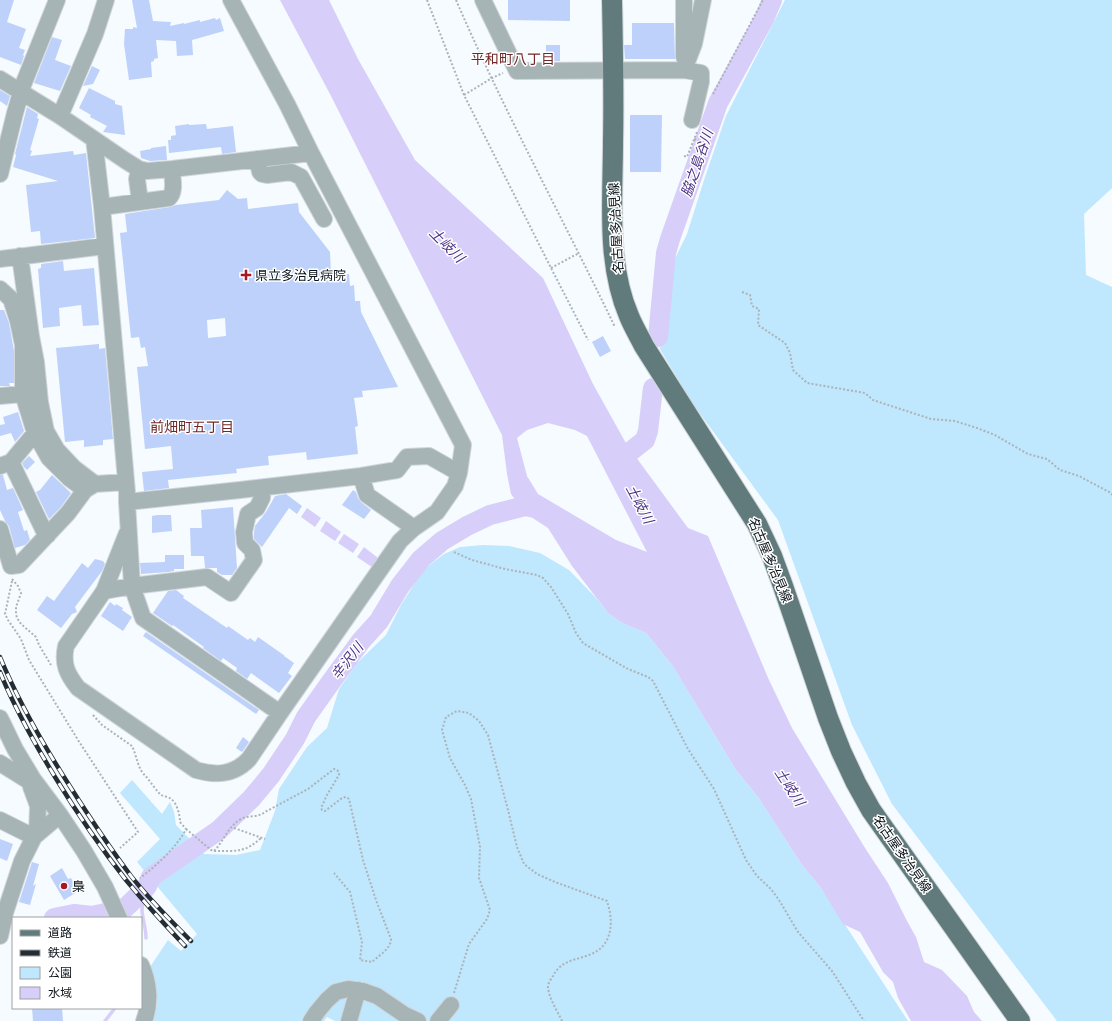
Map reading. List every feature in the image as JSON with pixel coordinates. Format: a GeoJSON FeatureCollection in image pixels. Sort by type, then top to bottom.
{"type":"FeatureCollection","features":[{"type":"Feature","properties":{"kind":"main road","name":"名古屋多治見線"},"geometry":{"type":"LineString","coordinates":[[612,0],[612,201],[614,252],[618,280],[629,316],[644,346],[757,524],[772,556],[841,750],[860,790],[874,815],[1020,1021]]}},
{"type":"Feature","properties":{"kind":"street"},"geometry":{"type":"LineString","coordinates":[[0,174],[21,92],[56,0]]}},
{"type":"Feature","properties":{"kind":"street"},"geometry":{"type":"LineString","coordinates":[[60,116],[95,34],[106,0]]}},
{"type":"Feature","properties":{"kind":"street"},"geometry":{"type":"LineString","coordinates":[[129,529],[104,591],[66,646],[66,665],[70,678],[78,688],[196,770],[214,774],[226,773],[243,766],[249,759],[400,541],[414,528],[437,512],[455,486],[459,473],[463,445],[287,104],[231,0]]}},
{"type":"Feature","properties":{"kind":"street"},"geometry":{"type":"LineString","coordinates":[[483,0],[518,71],[684,70],[701,73],[695,126]]}},
{"type":"Feature","properties":{"kind":"street"},"geometry":{"type":"LineString","coordinates":[[684,0],[684,70]]}},
{"type":"Feature","properties":{"kind":"street"},"geometry":{"type":"LineString","coordinates":[[684,70],[694,44],[703,0]]}},
{"type":"Feature","properties":{"kind":"street"},"geometry":{"type":"LineString","coordinates":[[0,79],[60,116],[126,161],[139,169],[147,171],[312,153]]}},
{"type":"Feature","properties":{"kind":"street"},"geometry":{"type":"LineString","coordinates":[[94,139],[102,207],[127,492],[132,586],[143,618],[280,713]]}},
{"type":"Feature","properties":{"kind":"street"},"geometry":{"type":"LineString","coordinates":[[257,159],[260,172],[262,174],[267,175],[291,172],[301,177],[324,219]]}},
{"type":"Feature","properties":{"kind":"street"},"geometry":{"type":"LineString","coordinates":[[139,169],[137,180],[140,202]]}},
{"type":"Feature","properties":{"kind":"street"},"geometry":{"type":"LineString","coordinates":[[102,207],[169,198],[172,195],[173,189],[172,169]]}},
{"type":"Feature","properties":{"kind":"street"},"geometry":{"type":"LineString","coordinates":[[0,259],[105,246]]}},
{"type":"Feature","properties":{"kind":"street"},"geometry":{"type":"LineString","coordinates":[[20,256],[36,362],[40,402],[46,431],[57,450],[90,487]]}},
{"type":"Feature","properties":{"kind":"street"},"geometry":{"type":"LineString","coordinates":[[0,289],[11,299],[18,321],[23,345],[23,394],[35,433],[49,458],[69,478],[90,487],[127,492],[240,490],[263,488],[397,470],[407,457],[429,456],[459,473]]}},
{"type":"Feature","properties":{"kind":"street"},"geometry":{"type":"LineString","coordinates":[[0,396],[23,394]]}},
{"type":"Feature","properties":{"kind":"street"},"geometry":{"type":"LineString","coordinates":[[35,433],[5,464],[44,531],[48,534]]}},
{"type":"Feature","properties":{"kind":"street"},"geometry":{"type":"LineString","coordinates":[[361,476],[367,495],[414,528]]}},
{"type":"Feature","properties":{"kind":"street"},"geometry":{"type":"LineString","coordinates":[[13,573],[68,514],[90,487]]}},
{"type":"Feature","properties":{"kind":"street"},"geometry":{"type":"LineString","coordinates":[[248,514],[257,508],[260,503],[263,488]]}},
{"type":"Feature","properties":{"kind":"street"},"geometry":{"type":"LineString","coordinates":[[104,591],[207,577],[231,593],[254,560],[252,550],[245,542],[244,532],[248,514],[240,490]]}},
{"type":"Feature","properties":{"kind":"street"},"geometry":{"type":"LineString","coordinates":[[0,529],[13,573]]}},
{"type":"Feature","properties":{"kind":"street"},"geometry":{"type":"LineString","coordinates":[[0,718],[15,749],[34,781],[60,815],[84,851],[105,887],[119,917]]}},
{"type":"Feature","properties":{"kind":"street"},"geometry":{"type":"LineString","coordinates":[[0,763],[27,780],[34,781]]}},
{"type":"Feature","properties":{"kind":"street"},"geometry":{"type":"LineString","coordinates":[[34,781],[31,787],[38,806],[36,835]]}},
{"type":"Feature","properties":{"kind":"street"},"geometry":{"type":"LineString","coordinates":[[0,935],[5,913],[22,861],[36,835],[60,815]]}},
{"type":"Feature","properties":{"kind":"street"},"geometry":{"type":"LineString","coordinates":[[0,820],[36,835]]}},
{"type":"Feature","properties":{"kind":"street"},"geometry":{"type":"LineString","coordinates":[[142,967],[149,997],[148,1013],[144,1021]]}},
{"type":"Feature","properties":{"kind":"street"},"geometry":{"type":"LineString","coordinates":[[311,1021],[327,1000],[336,992],[348,989],[363,991],[377,996],[405,1015],[418,1021]]}},
{"type":"Feature","properties":{"kind":"street"},"geometry":{"type":"LineString","coordinates":[[348,1021],[358,990]]}},
{"type":"Feature","properties":{"kind":"street"},"geometry":{"type":"LineString","coordinates":[[438,1021],[451,1005]]}},
{"type":"Feature","properties":{"kind":"path"},"geometry":{"type":"LineString","coordinates":[[427,0],[464,95],[588,340]]}},
{"type":"Feature","properties":{"kind":"path"},"geometry":{"type":"LineString","coordinates":[[456,0],[535,167],[614,325],[629,316]]}},
{"type":"Feature","properties":{"kind":"path"},"geometry":{"type":"LineString","coordinates":[[712,97],[763,0]]}},
{"type":"Feature","properties":{"kind":"path"},"geometry":{"type":"LineString","coordinates":[[464,95],[492,78]]}},
{"type":"Feature","properties":{"kind":"path"},"geometry":{"type":"LineString","coordinates":[[684,156],[688,157],[694,139],[695,126]]}},
{"type":"Feature","properties":{"kind":"path"},"geometry":{"type":"LineString","coordinates":[[694,139],[713,146]]}},
{"type":"Feature","properties":{"kind":"path"},"geometry":{"type":"LineString","coordinates":[[551,268],[579,253]]}},
{"type":"Feature","properties":{"kind":"path"},"geometry":{"type":"LineString","coordinates":[[742,292],[750,295],[752,306],[759,309],[758,326],[785,344],[790,352],[793,370],[807,383],[865,393],[873,400],[931,419],[955,421],[995,435],[1028,454],[1047,459],[1060,470],[1079,476],[1111,493],[1112,495]]}},
{"type":"Feature","properties":{"kind":"path"},"geometry":{"type":"LineString","coordinates":[[454,552],[472,560],[505,569],[537,575],[543,578],[551,587],[568,614],[576,633],[583,643],[628,669],[648,677],[653,681],[688,749],[714,789],[746,860],[757,876],[771,889],[779,900],[798,932],[832,971],[864,1021]]}},
{"type":"Feature","properties":{"kind":"path"},"geometry":{"type":"LineString","coordinates":[[13,573],[21,593],[16,607],[17,618],[21,624],[36,637],[53,669]]}},
{"type":"Feature","properties":{"kind":"path"},"geometry":{"type":"LineString","coordinates":[[13,573],[5,614],[21,639],[30,660],[78,740],[138,832],[120,848]]}},
{"type":"Feature","properties":{"kind":"path"},"geometry":{"type":"LineString","coordinates":[[451,1005],[469,944],[487,919],[490,910],[479,878],[480,847],[471,799],[450,758],[442,730],[446,717],[457,711],[469,713],[479,721],[488,735],[517,847],[524,864],[537,874],[607,901],[611,915],[610,933],[603,947],[595,953],[564,963],[554,973],[548,985],[550,997],[562,1021]]}},
{"type":"Feature","properties":{"kind":"path"},"geometry":{"type":"LineString","coordinates":[[92,714],[102,725],[132,746],[143,774],[160,794],[174,801],[180,816],[180,822],[190,833],[210,850],[235,851],[245,849],[253,845],[261,838]]}},
{"type":"Feature","properties":{"kind":"path"},"geometry":{"type":"LineString","coordinates":[[214,851],[233,826],[241,819],[262,815],[308,789],[334,769],[337,770],[339,774],[327,795],[322,810],[325,811],[342,798],[346,797],[349,799],[363,860],[391,939],[389,947],[372,962],[360,960],[362,942],[350,892],[334,873]]}},
{"type":"Feature","properties":{"kind":"path"},"geometry":{"type":"LineString","coordinates":[[234,828],[265,839]]}},
{"type":"Feature","properties":{"kind":"path"},"geometry":{"type":"LineString","coordinates":[[140,878],[151,870],[167,854],[183,835],[186,829]]}},
{"type":"Feature","properties":{"kind":"green space"},"geometry":{"type":"Polygon","coordinates":[[[785,0],[1112,0],[1112,188],[1084,214],[1086,275],[1112,287],[1112,1021],[1057,1021],[892,804],[852,725],[778,520],[693,404],[660,349],[667,275],[687,234],[726,116],[785,0]]]}},
{"type":"Feature","properties":{"kind":"green space"},"geometry":{"type":"Polygon","coordinates":[[[483,545],[509,546],[540,553],[569,570],[597,599],[608,613],[622,623],[646,633],[672,665],[736,770],[758,797],[802,865],[821,888],[908,1021],[335,1021],[327,1017],[324,1021],[153,1021],[157,1005],[156,989],[150,967],[168,940],[181,951],[197,934],[137,862],[160,839],[120,793],[132,780],[162,814],[170,802],[174,812],[176,825],[204,854],[236,855],[260,850],[275,811],[279,789],[307,747],[327,728],[339,689],[357,663],[386,635],[401,605],[423,570],[444,554],[460,547],[483,545]]]}},
{"type":"Feature","properties":{"kind":"water","name":"土岐川"},"geometry":{"type":"Polygon","coordinates":[[[280,0],[329,0],[358,59],[415,160],[543,278],[593,384],[627,445],[688,528],[708,536],[769,680],[792,728],[888,883],[916,937],[924,962],[942,970],[967,996],[974,1012],[982,1021],[911,1021],[898,998],[893,982],[883,972],[860,932],[843,924],[821,888],[802,865],[758,797],[736,770],[672,665],[646,633],[622,623],[608,613],[572,566],[548,528],[525,513],[511,494],[502,435],[330,94],[280,0]],[[548,423],[527,430],[517,438],[527,476],[538,494],[616,540],[647,552],[587,436],[575,430],[548,423]]]}},
{"type":"Feature","properties":{"kind":"water"},"geometry":{"type":"Polygon","coordinates":[[[307,508],[321,518],[315,527],[301,517],[307,508]]]}},
{"type":"Feature","properties":{"kind":"water"},"geometry":{"type":"Polygon","coordinates":[[[326,521],[341,532],[335,541],[320,531],[326,521]]]}},
{"type":"Feature","properties":{"kind":"water"},"geometry":{"type":"Polygon","coordinates":[[[344,534],[359,544],[353,553],[338,543],[344,534]]]}},
{"type":"Feature","properties":{"kind":"water"},"geometry":{"type":"Polygon","coordinates":[[[364,547],[378,558],[372,567],[357,557],[364,547]]]}},
{"type":"Feature","properties":{"kind":"building"},"geometry":{"type":"Polygon","coordinates":[[[0,0],[14,0],[7,22],[26,29],[19,48],[25,50],[21,65],[0,57],[0,0]]]}},
{"type":"Feature","properties":{"kind":"building"},"geometry":{"type":"Polygon","coordinates":[[[132,0],[149,0],[153,21],[171,22],[170,26],[200,20],[200,22],[215,18],[216,20],[220,18],[224,31],[192,40],[193,55],[177,56],[176,41],[156,40],[158,58],[151,62],[152,77],[129,80],[124,44],[125,29],[133,29],[133,27],[137,28],[132,0]]]}},
{"type":"Feature","properties":{"kind":"building"},"geometry":{"type":"Polygon","coordinates":[[[508,0],[570,0],[570,21],[508,20],[508,0]]]}},
{"type":"Feature","properties":{"kind":"building"},"geometry":{"type":"Polygon","coordinates":[[[632,23],[674,23],[675,59],[625,59],[624,45],[632,45],[632,23]]]}},
{"type":"Feature","properties":{"kind":"building"},"geometry":{"type":"Polygon","coordinates":[[[52,37],[62,40],[55,60],[71,66],[60,91],[34,83],[52,37]]]}},
{"type":"Feature","properties":{"kind":"building"},"geometry":{"type":"Polygon","coordinates":[[[546,45],[560,45],[560,61],[546,61],[546,45]]]}},
{"type":"Feature","properties":{"kind":"building"},"geometry":{"type":"Polygon","coordinates":[[[92,66],[100,70],[93,84],[83,86],[92,66]]]}},
{"type":"Feature","properties":{"kind":"building"},"geometry":{"type":"Polygon","coordinates":[[[89,88],[115,101],[115,104],[122,106],[125,135],[103,132],[107,126],[90,117],[91,115],[79,108],[89,88]]]}},
{"type":"Feature","properties":{"kind":"building"},"geometry":{"type":"Polygon","coordinates":[[[0,90],[10,96],[7,106],[0,101],[0,90]]]}},
{"type":"Feature","properties":{"kind":"building"},"geometry":{"type":"Polygon","coordinates":[[[27,107],[38,114],[37,118],[39,119],[30,150],[32,151],[30,156],[73,151],[74,155],[86,153],[95,238],[41,244],[40,231],[31,232],[26,185],[58,181],[13,167],[27,107]]]}},
{"type":"Feature","properties":{"kind":"building"},"geometry":{"type":"Polygon","coordinates":[[[630,115],[662,115],[661,172],[630,172],[630,115]]]}},
{"type":"Feature","properties":{"kind":"building"},"geometry":{"type":"Polygon","coordinates":[[[206,124],[207,129],[233,126],[236,152],[222,154],[221,147],[169,153],[168,140],[171,140],[171,136],[176,135],[175,126],[206,124]]]}},
{"type":"Feature","properties":{"kind":"building"},"geometry":{"type":"Polygon","coordinates":[[[166,146],[167,160],[150,161],[141,158],[140,151],[166,146]]]}},
{"type":"Feature","properties":{"kind":"building"},"geometry":{"type":"Polygon","coordinates":[[[227,190],[238,199],[247,198],[248,209],[298,203],[299,212],[330,252],[331,275],[349,274],[350,286],[354,285],[355,301],[360,301],[361,312],[398,387],[362,391],[363,397],[354,398],[358,426],[355,427],[358,454],[307,460],[306,452],[268,456],[269,465],[236,469],[237,473],[168,480],[169,488],[144,491],[142,472],[173,469],[171,446],[145,449],[137,367],[148,366],[145,347],[141,348],[139,337],[131,338],[120,233],[127,232],[125,214],[176,205],[219,200],[227,190]],[[225,318],[207,320],[208,338],[226,336],[225,318]]]}},
{"type":"Feature","properties":{"kind":"building"},"geometry":{"type":"Polygon","coordinates":[[[63,261],[64,271],[94,268],[99,325],[83,326],[81,305],[59,308],[60,326],[43,328],[38,269],[41,268],[41,264],[63,261]]]}},
{"type":"Feature","properties":{"kind":"building"},"geometry":{"type":"Polygon","coordinates":[[[0,310],[4,310],[9,323],[14,351],[14,383],[9,383],[10,386],[0,386],[0,310]]]}},
{"type":"Feature","properties":{"kind":"building"},"geometry":{"type":"Polygon","coordinates":[[[603,336],[611,351],[600,357],[592,342],[603,336]]]}},
{"type":"Feature","properties":{"kind":"building"},"geometry":{"type":"Polygon","coordinates":[[[99,344],[99,349],[105,348],[113,439],[103,440],[103,445],[84,447],[84,440],[65,442],[56,348],[99,344]]]}},
{"type":"Feature","properties":{"kind":"building"},"geometry":{"type":"Polygon","coordinates":[[[18,412],[24,431],[15,442],[11,433],[0,436],[0,425],[5,424],[3,417],[18,412]]]}},
{"type":"Feature","properties":{"kind":"building"},"geometry":{"type":"Polygon","coordinates":[[[29,456],[35,462],[27,470],[22,463],[29,456]]]}},
{"type":"Feature","properties":{"kind":"building"},"geometry":{"type":"Polygon","coordinates":[[[0,475],[3,475],[7,490],[13,488],[23,510],[18,512],[24,531],[27,530],[30,540],[25,545],[15,548],[9,526],[0,510],[0,475]]]}},
{"type":"Feature","properties":{"kind":"building"},"geometry":{"type":"Polygon","coordinates":[[[52,475],[71,493],[61,507],[49,519],[36,492],[40,490],[52,475]]]}},
{"type":"Feature","properties":{"kind":"building"},"geometry":{"type":"Polygon","coordinates":[[[353,490],[356,492],[361,502],[371,510],[364,519],[342,505],[353,490]]]}},
{"type":"Feature","properties":{"kind":"building"},"geometry":{"type":"Polygon","coordinates":[[[286,494],[302,506],[297,514],[289,508],[262,547],[254,539],[255,526],[266,512],[275,496],[286,494]]]}},
{"type":"Feature","properties":{"kind":"building"},"geometry":{"type":"Polygon","coordinates":[[[233,507],[237,568],[232,575],[222,575],[217,572],[217,568],[205,568],[204,556],[191,556],[190,528],[202,528],[201,510],[233,507]]]}},
{"type":"Feature","properties":{"kind":"building"},"geometry":{"type":"Polygon","coordinates":[[[171,515],[172,531],[152,533],[152,516],[171,515]]]}},
{"type":"Feature","properties":{"kind":"building"},"geometry":{"type":"Polygon","coordinates":[[[165,555],[184,555],[184,569],[141,574],[140,563],[165,562],[165,555]]]}},
{"type":"Feature","properties":{"kind":"building"},"geometry":{"type":"Polygon","coordinates":[[[95,559],[103,561],[105,564],[102,571],[75,607],[77,612],[72,614],[61,628],[37,610],[47,596],[54,601],[82,563],[88,568],[95,559]]]}},
{"type":"Feature","properties":{"kind":"building"},"geometry":{"type":"Polygon","coordinates":[[[176,590],[184,596],[183,598],[227,628],[228,626],[248,640],[250,638],[255,642],[258,637],[294,663],[288,673],[292,676],[279,693],[251,673],[247,679],[236,671],[237,668],[223,658],[221,661],[173,625],[172,626],[153,613],[168,591],[176,590]]]}},
{"type":"Feature","properties":{"kind":"building"},"geometry":{"type":"Polygon","coordinates":[[[110,602],[115,606],[116,604],[123,608],[122,610],[132,617],[123,631],[101,616],[110,602]]]}},
{"type":"Feature","properties":{"kind":"building"},"geometry":{"type":"Polygon","coordinates":[[[146,632],[259,710],[256,714],[143,636],[146,632]]]}},
{"type":"Feature","properties":{"kind":"building"},"geometry":{"type":"Polygon","coordinates":[[[243,737],[249,742],[242,752],[236,748],[243,737]]]}},
{"type":"Feature","properties":{"kind":"building"},"geometry":{"type":"Polygon","coordinates":[[[0,839],[13,844],[7,861],[0,858],[0,839]]]}},
{"type":"Feature","properties":{"kind":"building"},"geometry":{"type":"Polygon","coordinates":[[[32,862],[39,864],[33,886],[36,884],[30,905],[19,902],[32,862]]]}},
{"type":"Feature","properties":{"kind":"building"},"geometry":{"type":"Polygon","coordinates":[[[62,868],[68,879],[71,878],[80,890],[64,900],[50,876],[62,868]]]}},
{"type":"Feature","properties":{"kind":"building"},"geometry":{"type":"Polygon","coordinates":[[[32,1009],[62,1009],[63,1021],[33,1021],[32,1009]]]}},
{"type":"Feature","properties":{"kind":"waterway","name":"脇之島谷川"},"geometry":{"type":"LineString","coordinates":[[658,337],[666,253],[670,239],[718,103],[764,19],[772,0]]}},
{"type":"Feature","properties":{"kind":"waterway","name":"脇之島谷川"},"geometry":{"type":"LineString","coordinates":[[617,462],[645,440],[648,431],[653,388]]}},
{"type":"Feature","properties":{"kind":"waterway","name":"辛沢川"},"geometry":{"type":"LineString","coordinates":[[59,917],[74,914],[92,916],[124,909],[143,891],[151,877],[219,830],[251,799],[271,775],[295,739],[306,717],[333,679],[361,641],[379,621],[400,586],[421,559],[442,541],[467,526],[490,515],[525,506],[546,511]]}},
{"type":"Feature","properties":{"kind":"waterway"},"geometry":{"type":"LineString","coordinates":[[143,891],[142,911],[146,938]]}},
{"type":"Feature","properties":{"kind":"waterway"},"geometry":{"type":"LineString","coordinates":[[105,1021],[114,1009]]}},
{"type":"Feature","properties":{"kind":"railway"},"geometry":{"type":"LineString","coordinates":[[0,657],[15,691],[42,740],[100,833],[138,885],[191,941]]}},
{"type":"Feature","properties":{"kind":"railway"},"geometry":{"type":"LineString","coordinates":[[0,672],[33,739],[80,817],[126,880],[185,946]]}},
{"type":"Feature","properties":{"kind":"place","name":"県立多治見病院"},"geometry":{"type":"Point","coordinates":[246,275]}},
{"type":"Feature","properties":{"kind":"place","name":"梟"},"geometry":{"type":"Point","coordinates":[64,886]}},
{"type":"Feature","properties":{"kind":"district","name":"平和町八丁目"},"geometry":{"type":"Point","coordinates":[513,59]}},
{"type":"Feature","properties":{"kind":"district","name":"前畑町五丁目"},"geometry":{"type":"Point","coordinates":[192,427]}}]}
